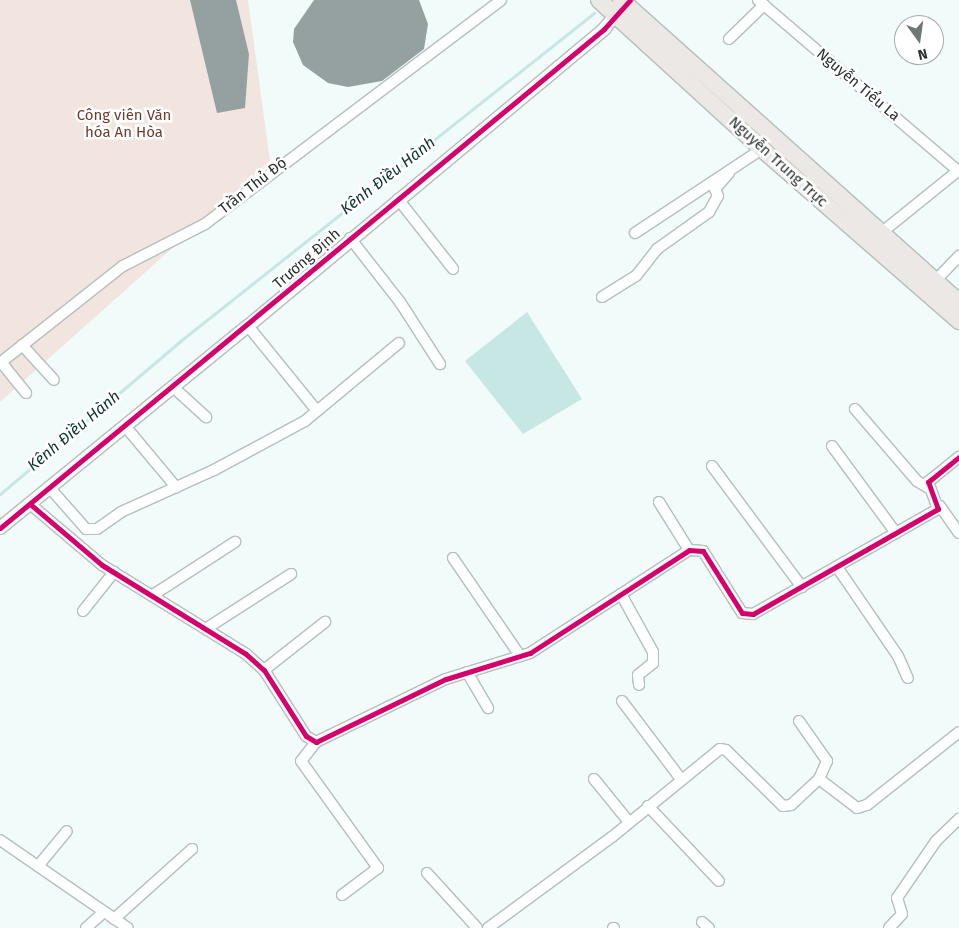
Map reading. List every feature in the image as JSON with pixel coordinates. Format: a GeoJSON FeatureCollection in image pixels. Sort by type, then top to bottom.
{"type":"FeatureCollection","features":[{"type":"Feature","properties":{"kind":"main road","name":"Nguyễn Trung Trực"},"geometry":{"type":"LineString","coordinates":[[600,0],[623,4],[876,239],[959,321]]}},
{"type":"Feature","properties":{"kind":"main road","name":"Nguyễn Trung Trực"},"geometry":{"type":"LineString","coordinates":[[623,4],[762,149],[876,239],[935,281],[959,302]]}},
{"type":"Feature","properties":{"kind":"street","name":"Trần Thủ Độ"},"geometry":{"type":"LineString","coordinates":[[0,362],[124,266],[205,224],[501,0]]}},
{"type":"Feature","properties":{"kind":"street"},"geometry":{"type":"LineString","coordinates":[[729,39],[761,2]]}},
{"type":"Feature","properties":{"kind":"street","name":"Nguyễn Tiểu La"},"geometry":{"type":"LineString","coordinates":[[761,2],[959,170]]}},
{"type":"Feature","properties":{"kind":"street","name":"Trương Định"},"geometry":{"type":"LineString","coordinates":[[0,528],[248,326],[350,238],[604,29],[623,4]]}},
{"type":"Feature","properties":{"kind":"street"},"geometry":{"type":"LineString","coordinates":[[635,233],[729,174],[762,149]]}},
{"type":"Feature","properties":{"kind":"street"},"geometry":{"type":"LineString","coordinates":[[876,239],[959,170]]}},
{"type":"Feature","properties":{"kind":"street"},"geometry":{"type":"LineString","coordinates":[[602,297],[636,276],[657,249],[709,212],[718,196],[715,189],[729,174]]}},
{"type":"Feature","properties":{"kind":"street"},"geometry":{"type":"LineString","coordinates":[[398,199],[453,269]]}},
{"type":"Feature","properties":{"kind":"street"},"geometry":{"type":"LineString","coordinates":[[350,238],[400,302],[440,364]]}},
{"type":"Feature","properties":{"kind":"street"},"geometry":{"type":"LineString","coordinates":[[935,281],[959,256]]}},
{"type":"Feature","properties":{"kind":"street"},"geometry":{"type":"LineString","coordinates":[[248,326],[317,411]]}},
{"type":"Feature","properties":{"kind":"street"},"geometry":{"type":"LineString","coordinates":[[49,487],[86,529],[93,531],[121,512],[176,487],[280,434],[317,411],[398,343]]}},
{"type":"Feature","properties":{"kind":"street"},"geometry":{"type":"LineString","coordinates":[[22,345],[54,380]]}},
{"type":"Feature","properties":{"kind":"street"},"geometry":{"type":"LineString","coordinates":[[0,362],[26,393]]}},
{"type":"Feature","properties":{"kind":"street"},"geometry":{"type":"LineString","coordinates":[[174,387],[206,418]]}},
{"type":"Feature","properties":{"kind":"street"},"geometry":{"type":"LineString","coordinates":[[855,409],[916,481],[927,487],[959,533]]}},
{"type":"Feature","properties":{"kind":"street"},"geometry":{"type":"LineString","coordinates":[[125,426],[176,487]]}},
{"type":"Feature","properties":{"kind":"street"},"geometry":{"type":"LineString","coordinates":[[832,446],[896,533]]}},
{"type":"Feature","properties":{"kind":"street"},"geometry":{"type":"LineString","coordinates":[[927,487],[931,478],[959,457]]}},
{"type":"Feature","properties":{"kind":"street"},"geometry":{"type":"LineString","coordinates":[[712,466],[802,587]]}},
{"type":"Feature","properties":{"kind":"street"},"geometry":{"type":"LineString","coordinates":[[659,502],[690,550]]}},
{"type":"Feature","properties":{"kind":"street"},"geometry":{"type":"LineString","coordinates":[[30,504],[78,548],[207,628],[264,670],[306,736],[316,742]]}},
{"type":"Feature","properties":{"kind":"street"},"geometry":{"type":"LineString","coordinates":[[342,895],[378,868],[301,761],[316,742],[421,690],[467,672],[520,656],[542,647],[690,550],[703,551],[746,614],[753,614],[940,506]]}},
{"type":"Feature","properties":{"kind":"street"},"geometry":{"type":"LineString","coordinates":[[153,595],[235,542]]}},
{"type":"Feature","properties":{"kind":"street"},"geometry":{"type":"LineString","coordinates":[[453,558],[520,656]]}},
{"type":"Feature","properties":{"kind":"street"},"geometry":{"type":"LineString","coordinates":[[837,567],[898,656],[908,678]]}},
{"type":"Feature","properties":{"kind":"street"},"geometry":{"type":"LineString","coordinates":[[83,611],[114,572]]}},
{"type":"Feature","properties":{"kind":"street"},"geometry":{"type":"LineString","coordinates":[[207,628],[291,574]]}},
{"type":"Feature","properties":{"kind":"street"},"geometry":{"type":"LineString","coordinates":[[621,594],[653,652],[653,663],[638,675],[639,685]]}},
{"type":"Feature","properties":{"kind":"street"},"geometry":{"type":"LineString","coordinates":[[264,670],[325,622]]}},
{"type":"Feature","properties":{"kind":"street"},"geometry":{"type":"LineString","coordinates":[[467,672],[488,708]]}},
{"type":"Feature","properties":{"kind":"street"},"geometry":{"type":"LineString","coordinates":[[622,701],[681,779]]}},
{"type":"Feature","properties":{"kind":"street"},"geometry":{"type":"LineString","coordinates":[[488,928],[724,748],[783,806],[791,805],[819,779],[828,761],[799,721]]}},
{"type":"Feature","properties":{"kind":"street"},"geometry":{"type":"LineString","coordinates":[[819,779],[853,806],[863,808],[959,732]]}},
{"type":"Feature","properties":{"kind":"street"},"geometry":{"type":"LineString","coordinates":[[594,780],[629,822]]}},
{"type":"Feature","properties":{"kind":"street"},"geometry":{"type":"LineString","coordinates":[[648,806],[719,881]]}},
{"type":"Feature","properties":{"kind":"street"},"geometry":{"type":"LineString","coordinates":[[889,928],[902,914],[897,898],[936,840],[959,819]]}},
{"type":"Feature","properties":{"kind":"street"},"geometry":{"type":"LineString","coordinates":[[38,866],[67,831]]}},
{"type":"Feature","properties":{"kind":"street"},"geometry":{"type":"LineString","coordinates":[[0,840],[128,928]]}},
{"type":"Feature","properties":{"kind":"street"},"geometry":{"type":"LineString","coordinates":[[114,919],[192,849]]}},
{"type":"Feature","properties":{"kind":"street"},"geometry":{"type":"LineString","coordinates":[[427,873],[478,928]]}},
{"type":"Feature","properties":{"kind":"street"},"geometry":{"type":"LineString","coordinates":[[86,928],[104,912]]}},
{"type":"Feature","properties":{"kind":"green space","name":"Công viên Văn hóa An Hòa"},"geometry":{"type":"Polygon","coordinates":[[[0,0],[248,0],[270,161],[0,402],[0,0]]]}},
{"type":"Feature","properties":{"kind":"water"},"geometry":{"type":"Polygon","coordinates":[[[527,312],[582,399],[523,434],[465,361],[527,312]]]}},
{"type":"Feature","properties":{"kind":"building"},"geometry":{"type":"Polygon","coordinates":[[[190,0],[236,0],[249,54],[245,108],[217,113],[190,0]]]}},
{"type":"Feature","properties":{"kind":"building"},"geometry":{"type":"Polygon","coordinates":[[[314,0],[419,0],[428,24],[424,49],[382,81],[348,87],[328,83],[303,65],[293,42],[294,29],[314,0]]]}},
{"type":"Feature","properties":{"kind":"waterway","name":"Kênh Điều Hành"},"geometry":{"type":"LineString","coordinates":[[0,494],[179,342],[594,13]]}},
{"type":"Feature","properties":{"kind":"cycle path"},"geometry":{"type":"LineString","coordinates":[[0,528],[604,29],[630,0]]}},
{"type":"Feature","properties":{"kind":"cycle path"},"geometry":{"type":"LineString","coordinates":[[30,504],[102,565],[246,654],[264,670],[306,736],[316,742],[446,679],[530,653],[689,550],[703,551],[742,613],[753,614],[938,509],[928,482],[959,457]]}}]}
